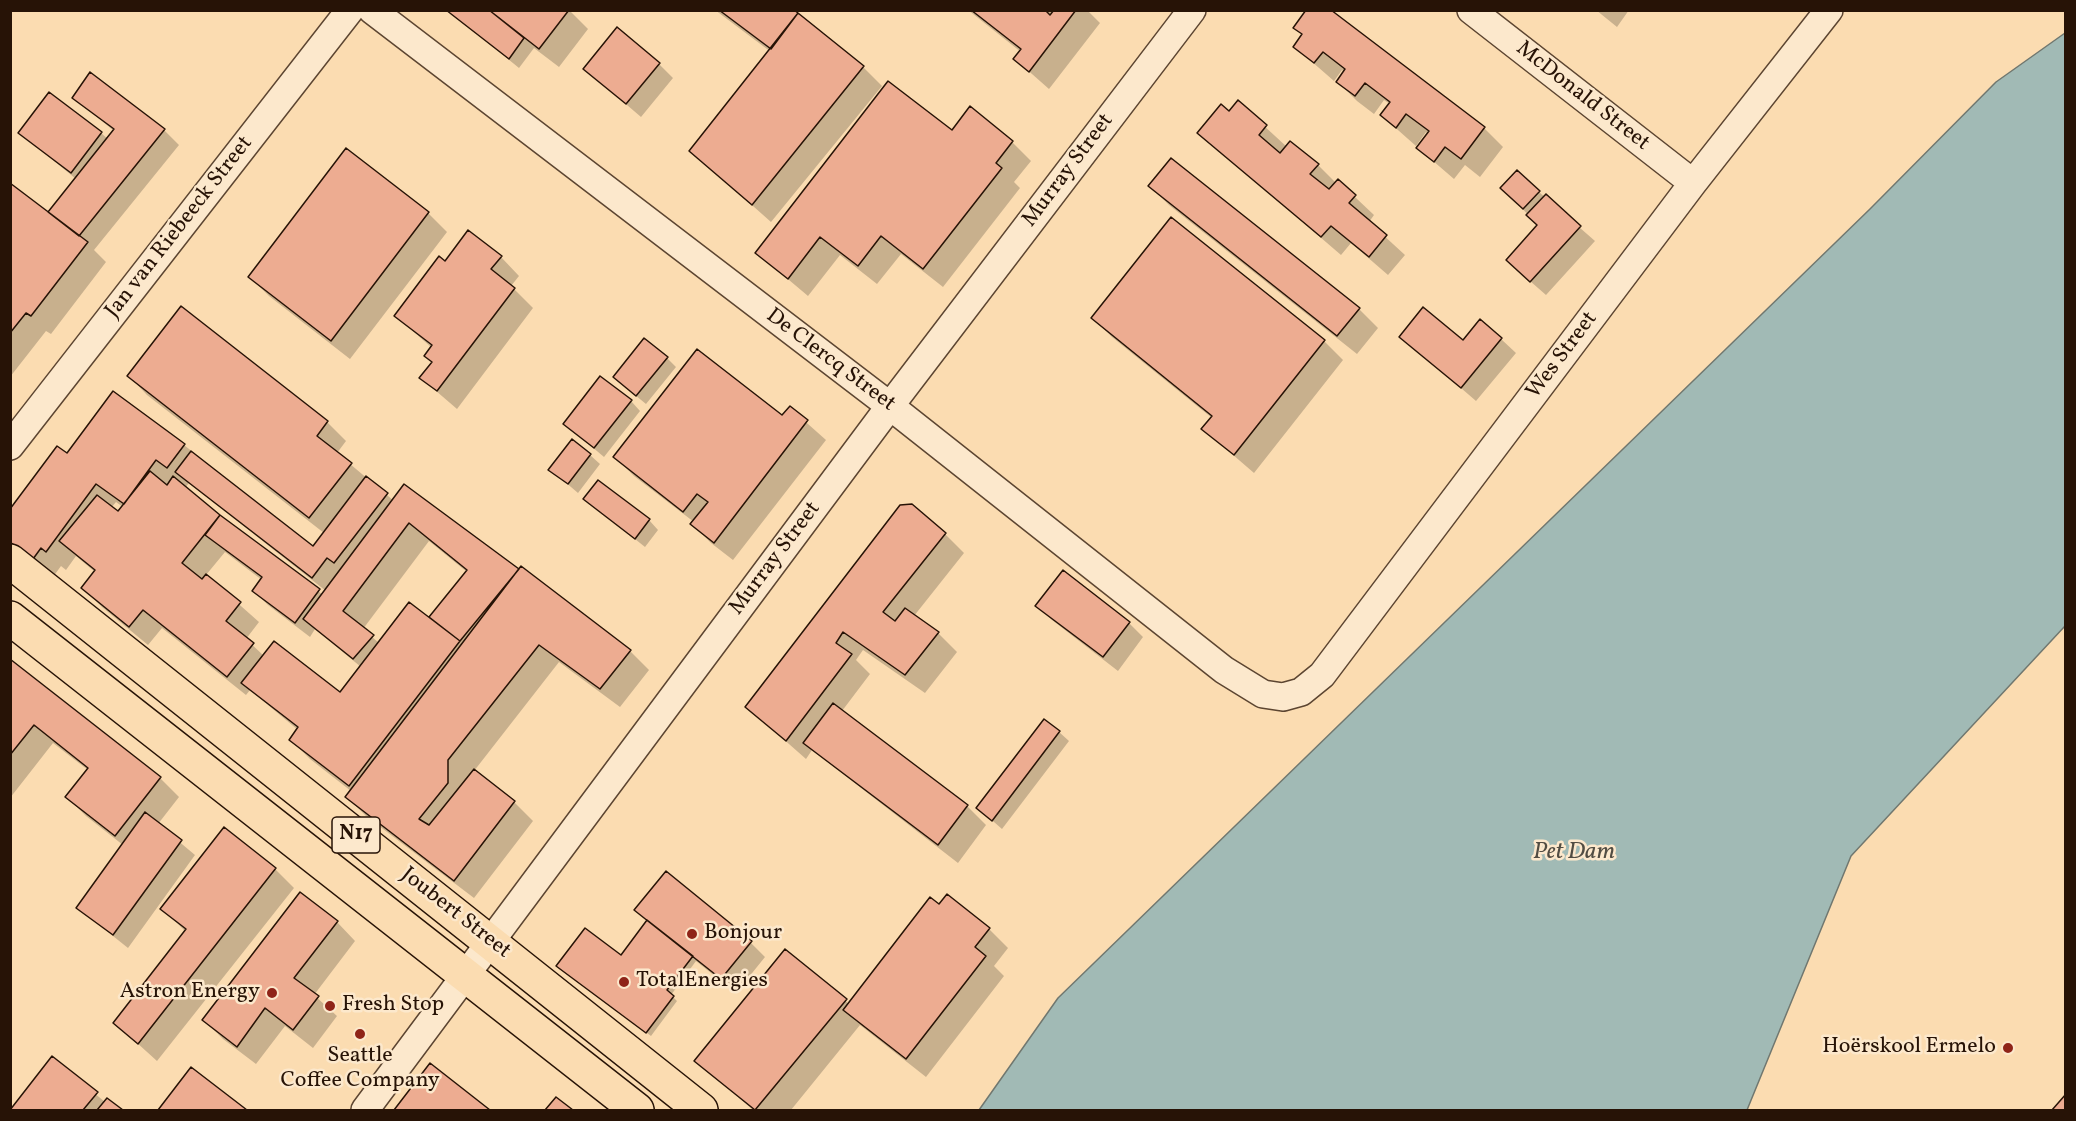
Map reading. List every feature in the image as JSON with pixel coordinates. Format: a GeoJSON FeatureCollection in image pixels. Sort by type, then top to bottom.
{"type":"FeatureCollection","features":[{"type":"Feature","properties":{"kind":"highway","name":"Joubert Street"},"geometry":{"type":"LineString","coordinates":[[10,561],[701,1110]]}},
{"type":"Feature","properties":{"kind":"highway","name":"Joubert Street"},"geometry":{"type":"LineString","coordinates":[[10,618],[464,977],[637,1110]]}},
{"type":"Feature","properties":{"kind":"street","name":"Jan van Riebeeck Street"},"geometry":{"type":"LineString","coordinates":[[10,446],[350,10]]}},
{"type":"Feature","properties":{"kind":"street","name":"De Clercq Street"},"geometry":{"type":"LineString","coordinates":[[372,10],[890,406],[1224,670],[1263,694],[1275,697],[1292,695]]}},
{"type":"Feature","properties":{"kind":"street","name":"Murray Street"},"geometry":{"type":"LineString","coordinates":[[365,1110],[890,406],[1192,10]]}},
{"type":"Feature","properties":{"kind":"street","name":"McDonald Street"},"geometry":{"type":"LineString","coordinates":[[1471,10],[1693,183]]}},
{"type":"Feature","properties":{"kind":"street","name":"Wes Street"},"geometry":{"type":"LineString","coordinates":[[1292,695],[1322,675],[1693,183],[1829,10]]}},
{"type":"Feature","properties":{"kind":"water","name":"Pet Dam"},"geometry":{"type":"Polygon","coordinates":[[[2065,33],[2065,626],[1851,856],[1747,1110],[979,1110],[1058,998],[1870,209],[1996,82],[2065,33]]]}},
{"type":"Feature","properties":{"kind":"building"},"geometry":{"type":"Polygon","coordinates":[[[446,10],[489,10],[524,38],[509,59],[446,10]]]}},
{"type":"Feature","properties":{"kind":"building"},"geometry":{"type":"Polygon","coordinates":[[[489,10],[569,10],[539,49],[489,10]]]}},
{"type":"Feature","properties":{"kind":"building"},"geometry":{"type":"Polygon","coordinates":[[[719,10],[794,10],[798,13],[771,49],[719,10]]]}},
{"type":"Feature","properties":{"kind":"building"},"geometry":{"type":"Polygon","coordinates":[[[971,10],[1045,10],[1050,15],[1054,10],[1076,10],[1029,72],[1013,59],[1021,49],[971,10]]]}},
{"type":"Feature","properties":{"kind":"building"},"geometry":{"type":"Polygon","coordinates":[[[1306,10],[1331,10],[1485,127],[1461,159],[1445,147],[1434,162],[1416,148],[1429,131],[1406,114],[1396,128],[1380,115],[1390,102],[1365,83],[1355,96],[1336,82],[1345,69],[1323,52],[1314,63],[1293,47],[1302,34],[1293,28],[1306,10]]]}},
{"type":"Feature","properties":{"kind":"building"},"geometry":{"type":"Polygon","coordinates":[[[798,13],[864,66],[752,205],[689,151],[798,13]]]}},
{"type":"Feature","properties":{"kind":"building"},"geometry":{"type":"Polygon","coordinates":[[[617,27],[660,63],[626,104],[583,69],[617,27]]]}},
{"type":"Feature","properties":{"kind":"building"},"geometry":{"type":"Polygon","coordinates":[[[90,72],[165,129],[79,236],[48,212],[114,129],[72,98],[90,72]]]}},
{"type":"Feature","properties":{"kind":"building"},"geometry":{"type":"Polygon","coordinates":[[[888,81],[952,130],[970,106],[1013,141],[996,163],[1002,168],[923,269],[881,236],[858,266],[820,237],[788,279],[755,253],[888,81]]]}},
{"type":"Feature","properties":{"kind":"building"},"geometry":{"type":"Polygon","coordinates":[[[49,92],[102,132],[71,173],[18,133],[49,92]]]}},
{"type":"Feature","properties":{"kind":"building"},"geometry":{"type":"Polygon","coordinates":[[[1238,100],[1267,125],[1259,135],[1280,153],[1290,141],[1319,164],[1310,174],[1329,189],[1338,179],[1356,195],[1349,203],[1387,235],[1369,257],[1331,226],[1321,237],[1197,133],[1221,104],[1229,111],[1238,100]]]}},
{"type":"Feature","properties":{"kind":"building"},"geometry":{"type":"Polygon","coordinates":[[[346,148],[429,212],[331,341],[248,277],[346,148]]]}},
{"type":"Feature","properties":{"kind":"building"},"geometry":{"type":"Polygon","coordinates":[[[1171,158],[1360,308],[1337,336],[1148,186],[1171,158]]]}},
{"type":"Feature","properties":{"kind":"building"},"geometry":{"type":"Polygon","coordinates":[[[1517,170],[1540,191],[1523,209],[1500,188],[1517,170]]]}},
{"type":"Feature","properties":{"kind":"building"},"geometry":{"type":"Polygon","coordinates":[[[10,183],[88,242],[31,316],[26,313],[10,333],[10,183]]]}},
{"type":"Feature","properties":{"kind":"building"},"geometry":{"type":"Polygon","coordinates":[[[1546,194],[1581,226],[1530,282],[1506,260],[1537,225],[1526,215],[1546,194]]]}},
{"type":"Feature","properties":{"kind":"building"},"geometry":{"type":"Polygon","coordinates":[[[1171,217],[1325,340],[1234,455],[1201,429],[1212,416],[1091,318],[1171,217]]]}},
{"type":"Feature","properties":{"kind":"building"},"geometry":{"type":"Polygon","coordinates":[[[468,230],[502,256],[491,269],[515,288],[437,391],[419,378],[432,362],[424,356],[432,345],[394,316],[439,256],[445,261],[468,230]]]}},
{"type":"Feature","properties":{"kind":"building"},"geometry":{"type":"Polygon","coordinates":[[[181,306],[328,421],[317,436],[352,463],[309,518],[127,376],[181,306]]]}},
{"type":"Feature","properties":{"kind":"building"},"geometry":{"type":"Polygon","coordinates":[[[1423,307],[1463,340],[1480,319],[1502,338],[1461,388],[1399,337],[1423,307]]]}},
{"type":"Feature","properties":{"kind":"building"},"geometry":{"type":"Polygon","coordinates":[[[644,338],[668,357],[636,396],[613,377],[644,338]]]}},
{"type":"Feature","properties":{"kind":"building"},"geometry":{"type":"Polygon","coordinates":[[[697,349],[782,415],[790,406],[808,420],[714,543],[690,524],[708,502],[697,494],[683,512],[613,457],[697,349]]]}},
{"type":"Feature","properties":{"kind":"building"},"geometry":{"type":"Polygon","coordinates":[[[600,376],[632,400],[594,448],[563,424],[600,376]]]}},
{"type":"Feature","properties":{"kind":"building"},"geometry":{"type":"Polygon","coordinates":[[[113,391],[185,444],[167,468],[156,460],[124,504],[96,484],[46,552],[41,548],[33,559],[10,542],[10,509],[57,446],[67,453],[113,391]]]}},
{"type":"Feature","properties":{"kind":"building"},"geometry":{"type":"Polygon","coordinates":[[[572,439],[591,454],[568,484],[548,470],[572,439]]]}},
{"type":"Feature","properties":{"kind":"building"},"geometry":{"type":"Polygon","coordinates":[[[191,451],[313,546],[366,476],[388,493],[334,563],[327,558],[312,578],[175,472],[191,451]]]}},
{"type":"Feature","properties":{"kind":"building"},"geometry":{"type":"Polygon","coordinates":[[[150,471],[167,485],[173,476],[220,515],[182,563],[202,579],[206,574],[241,602],[226,621],[254,643],[227,677],[143,610],[129,627],[81,588],[95,570],[59,541],[97,495],[118,511],[150,471]]]}},
{"type":"Feature","properties":{"kind":"building"},"geometry":{"type":"Polygon","coordinates":[[[598,480],[650,519],[635,539],[583,499],[598,480]]]}},
{"type":"Feature","properties":{"kind":"building"},"geometry":{"type":"Polygon","coordinates":[[[404,484],[519,569],[460,641],[429,617],[467,570],[409,523],[343,611],[374,635],[353,659],[303,619],[404,484]]]}},
{"type":"Feature","properties":{"kind":"building"},"geometry":{"type":"Polygon","coordinates":[[[912,504],[946,533],[883,612],[895,621],[905,608],[939,632],[905,675],[843,632],[836,643],[852,654],[786,741],[745,707],[900,505],[912,504]]]}},
{"type":"Feature","properties":{"kind":"building"},"geometry":{"type":"Polygon","coordinates":[[[220,515],[320,589],[295,623],[252,591],[262,577],[205,535],[220,515]]]}},
{"type":"Feature","properties":{"kind":"building"},"geometry":{"type":"Polygon","coordinates":[[[521,566],[631,650],[600,689],[539,645],[448,760],[448,783],[419,819],[429,825],[474,769],[515,801],[454,881],[345,797],[521,566]]]}},
{"type":"Feature","properties":{"kind":"building"},"geometry":{"type":"Polygon","coordinates":[[[1063,570],[1130,622],[1103,657],[1035,606],[1063,570]]]}},
{"type":"Feature","properties":{"kind":"building"},"geometry":{"type":"Polygon","coordinates":[[[409,602],[460,641],[349,786],[289,740],[298,727],[241,683],[274,641],[340,692],[409,602]]]}},
{"type":"Feature","properties":{"kind":"building"},"geometry":{"type":"Polygon","coordinates":[[[10,659],[161,777],[115,836],[65,797],[88,768],[34,725],[10,755],[10,659]]]}},
{"type":"Feature","properties":{"kind":"building"},"geometry":{"type":"Polygon","coordinates":[[[833,703],[968,805],[938,845],[803,743],[833,703]]]}},
{"type":"Feature","properties":{"kind":"building"},"geometry":{"type":"Polygon","coordinates":[[[1044,719],[1060,731],[992,821],[976,808],[1044,719]]]}},
{"type":"Feature","properties":{"kind":"building"},"geometry":{"type":"Polygon","coordinates":[[[145,812],[182,840],[113,935],[76,908],[145,812]]]}},
{"type":"Feature","properties":{"kind":"building"},"geometry":{"type":"Polygon","coordinates":[[[224,827],[276,868],[138,1044],[113,1023],[186,929],[160,909],[224,827]]]}},
{"type":"Feature","properties":{"kind":"building"},"geometry":{"type":"Polygon","coordinates":[[[666,871],[752,941],[721,979],[634,910],[666,871]]]}},
{"type":"Feature","properties":{"kind":"building"},"geometry":{"type":"Polygon","coordinates":[[[300,892],[338,921],[294,978],[319,996],[293,1030],[265,1008],[237,1047],[202,1020],[300,892]]]}},
{"type":"Feature","properties":{"kind":"building"},"geometry":{"type":"Polygon","coordinates":[[[947,894],[990,928],[975,947],[986,956],[906,1059],[843,1010],[930,897],[939,904],[947,894]]]}},
{"type":"Feature","properties":{"kind":"building"},"geometry":{"type":"Polygon","coordinates":[[[647,920],[693,956],[667,990],[674,996],[646,1033],[556,966],[585,928],[621,955],[647,920]]]}},
{"type":"Feature","properties":{"kind":"building"},"geometry":{"type":"Polygon","coordinates":[[[785,949],[847,999],[755,1110],[694,1061],[785,949]]]}},
{"type":"Feature","properties":{"kind":"building"},"geometry":{"type":"Polygon","coordinates":[[[52,1056],[98,1092],[83,1110],[10,1110],[52,1056]]]}},
{"type":"Feature","properties":{"kind":"building"},"geometry":{"type":"Polygon","coordinates":[[[430,1063],[490,1110],[394,1110],[430,1063]]]}},
{"type":"Feature","properties":{"kind":"building"},"geometry":{"type":"Polygon","coordinates":[[[191,1067],[247,1110],[158,1110],[191,1067]]]}},
{"type":"Feature","properties":{"kind":"building"},"geometry":{"type":"Polygon","coordinates":[[[2066,1094],[2066,1110],[2052,1110],[2066,1094]]]}},
{"type":"Feature","properties":{"kind":"building"},"geometry":{"type":"Polygon","coordinates":[[[556,1097],[573,1110],[545,1110],[556,1097]]]}},
{"type":"Feature","properties":{"kind":"building"},"geometry":{"type":"Polygon","coordinates":[[[107,1098],[123,1110],[97,1110],[107,1098]]]}},
{"type":"Feature","properties":{"kind":"place","name":"Bonjour"},"geometry":{"type":"Point","coordinates":[692,934]}},
{"type":"Feature","properties":{"kind":"place","name":"TotalEnergies"},"geometry":{"type":"Point","coordinates":[624,982]}},
{"type":"Feature","properties":{"kind":"place","name":"Astron Energy"},"geometry":{"type":"Point","coordinates":[272,993]}},
{"type":"Feature","properties":{"kind":"place","name":"Fresh Stop"},"geometry":{"type":"Point","coordinates":[330,1006]}},
{"type":"Feature","properties":{"kind":"place","name":"Seattle Coffee Company"},"geometry":{"type":"Point","coordinates":[360,1034]}},
{"type":"Feature","properties":{"kind":"place","name":"Hoërskool Ermelo"},"geometry":{"type":"Point","coordinates":[2008,1048]}}]}
